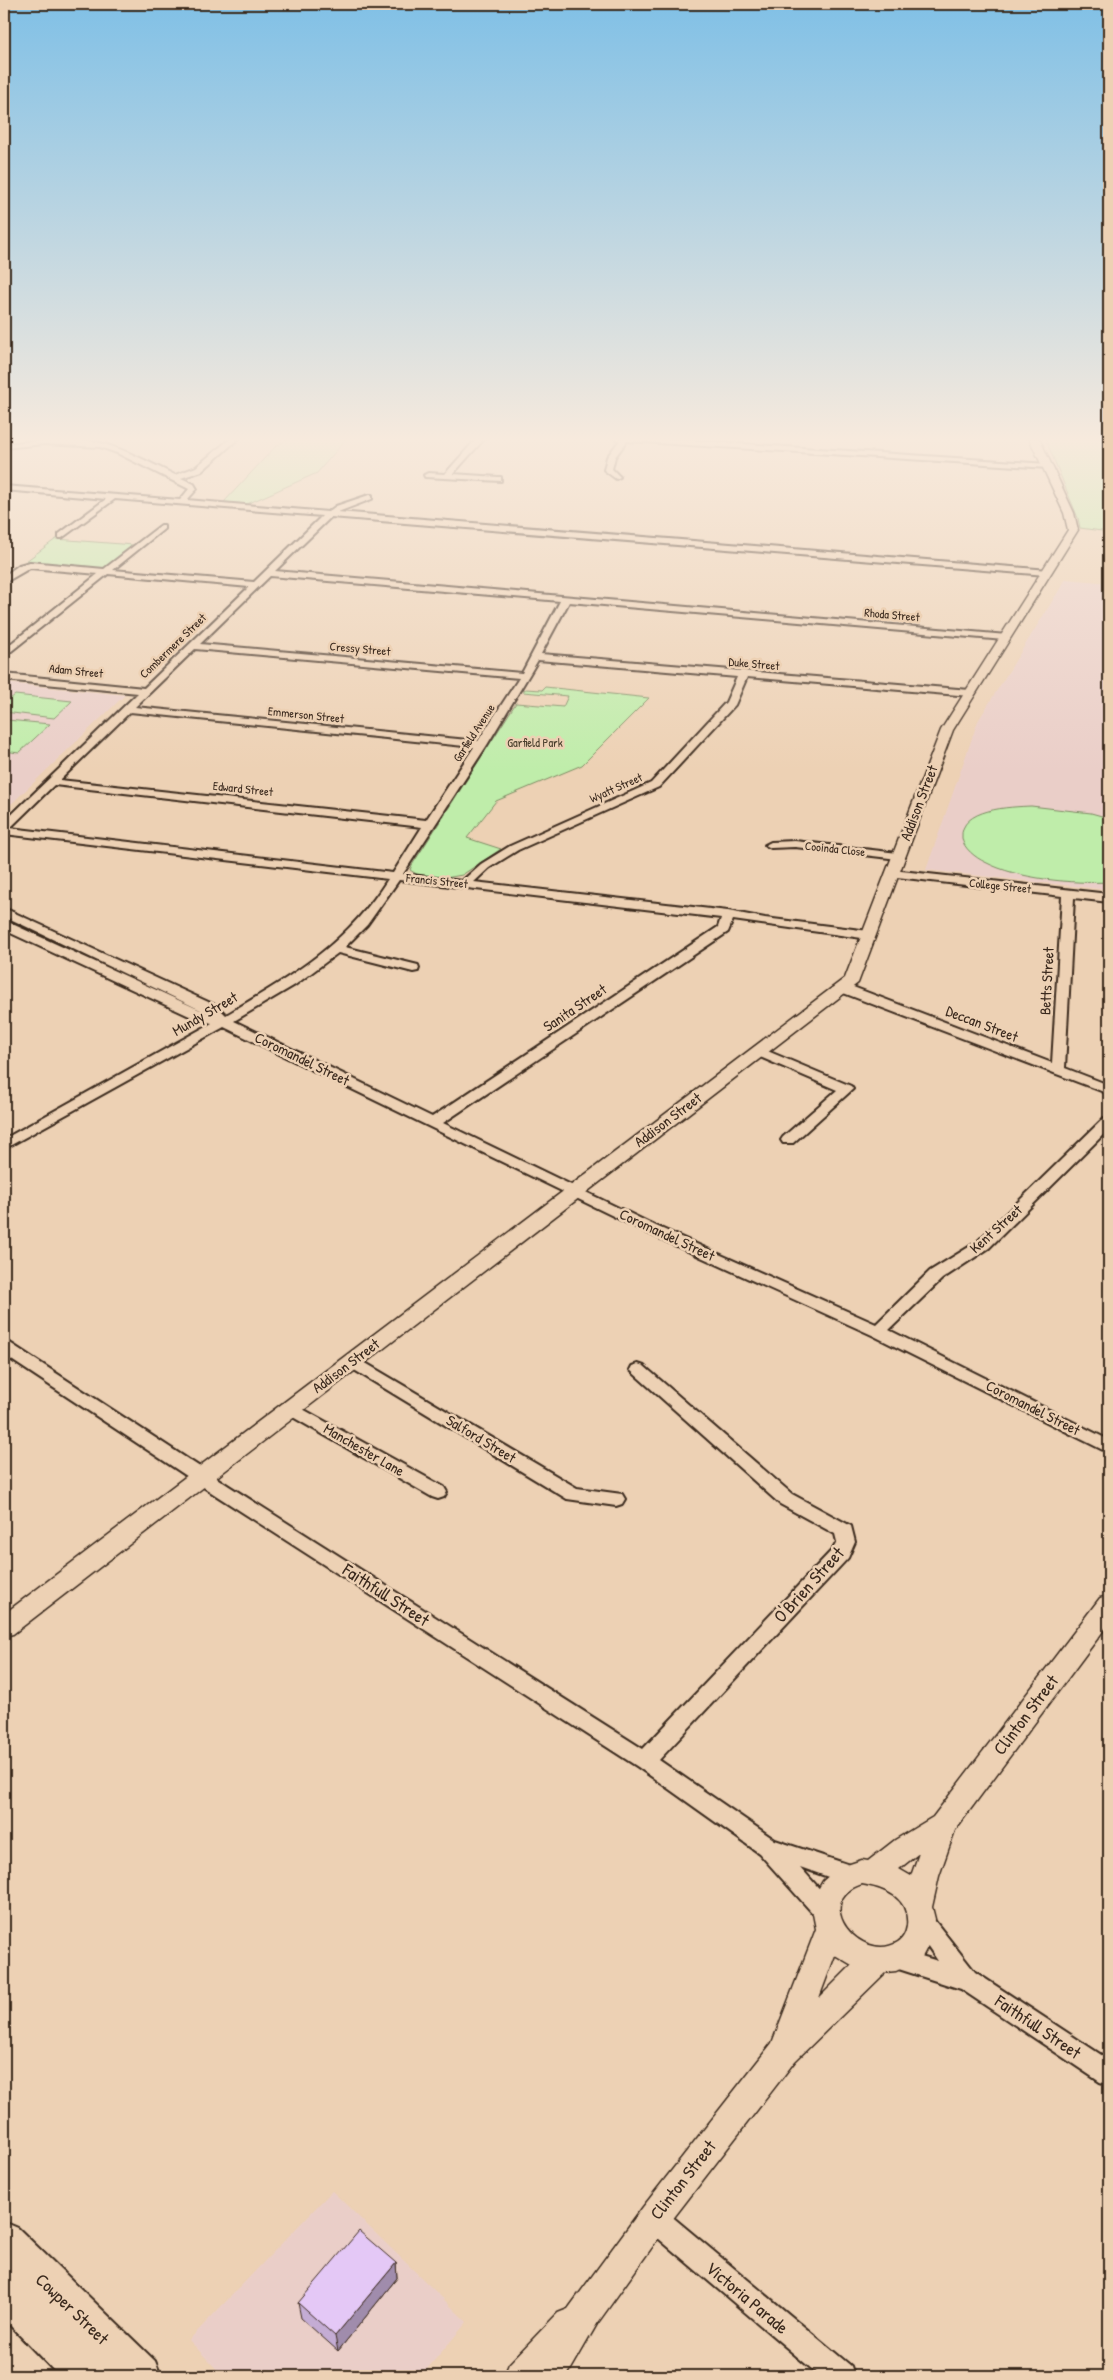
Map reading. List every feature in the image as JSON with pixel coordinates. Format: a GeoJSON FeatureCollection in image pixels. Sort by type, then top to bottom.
{"type":"FeatureCollection","features":[{"type":"Feature","properties":{"kind":"main road","name":"Cowper Street"},"geometry":{"type":"LineString","coordinates":[[4,2242],[140,2376]]}},
{"type":"Feature","properties":{"kind":"main road","name":"Cowper Street"},"geometry":{"type":"LineString","coordinates":[[4,2288],[89,2376]]}},
{"type":"Feature","properties":{"kind":"street"},"geometry":{"type":"LineString","coordinates":[[4,654],[134,549]]}},
{"type":"Feature","properties":{"kind":"street","name":"Combermere Street"},"geometry":{"type":"LineString","coordinates":[[4,830],[293,549]]}},
{"type":"Feature","properties":{"kind":"street"},"geometry":{"type":"LineString","coordinates":[[762,549],[1046,572]]}},
{"type":"Feature","properties":{"kind":"street","name":"Addison Street"},"geometry":{"type":"LineString","coordinates":[[4,1627],[852,980],[947,730],[1061,549]]}},
{"type":"Feature","properties":{"kind":"street"},"geometry":{"type":"LineString","coordinates":[[4,580],[22,567],[34,565],[257,585]]}},
{"type":"Feature","properties":{"kind":"street","name":"Rhoda Street"},"geometry":{"type":"LineString","coordinates":[[269,573],[1004,637]]}},
{"type":"Feature","properties":{"kind":"street","name":"Garfield Avenue"},"geometry":{"type":"LineString","coordinates":[[396,877],[482,746],[537,657],[566,599]]}},
{"type":"Feature","properties":{"kind":"street","name":"Cressy Street"},"geometry":{"type":"LineString","coordinates":[[194,646],[525,676]]}},
{"type":"Feature","properties":{"kind":"street","name":"Duke Street"},"geometry":{"type":"LineString","coordinates":[[537,657],[970,693]]}},
{"type":"Feature","properties":{"kind":"street","name":"Wyatt Street"},"geometry":{"type":"LineString","coordinates":[[465,884],[485,866],[514,848],[655,785],[731,703],[743,675]]}},
{"type":"Feature","properties":{"kind":"street","name":"Adam Street"},"geometry":{"type":"LineString","coordinates":[[4,677],[147,691]]}},
{"type":"Feature","properties":{"kind":"street","name":"Emmerson Street"},"geometry":{"type":"LineString","coordinates":[[128,709],[482,746]]}},
{"type":"Feature","properties":{"kind":"street","name":"Edward Street"},"geometry":{"type":"LineString","coordinates":[[52,782],[430,824]]}},
{"type":"Feature","properties":{"kind":"street","name":"Francis Street"},"geometry":{"type":"LineString","coordinates":[[4,830],[728,915],[765,922],[869,935]]}},
{"type":"Feature","properties":{"kind":"street","name":"Cooinda Close"},"geometry":{"type":"LineString","coordinates":[[771,846],[795,844],[898,856]]}},
{"type":"Feature","properties":{"kind":"street","name":"College Street"},"geometry":{"type":"LineString","coordinates":[[892,874],[1109,898]]}},
{"type":"Feature","properties":{"kind":"street","name":"Mundy Street"},"geometry":{"type":"LineString","coordinates":[[4,1145],[225,1022],[290,982],[336,949],[363,922],[396,877]]}},
{"type":"Feature","properties":{"kind":"street","name":"Betts Street"},"geometry":{"type":"LineString","coordinates":[[1058,1070],[1068,893]]}},
{"type":"Feature","properties":{"kind":"street","name":"Coromandel Street"},"geometry":{"type":"LineString","coordinates":[[4,912],[212,1009],[225,1022]]}},
{"type":"Feature","properties":{"kind":"street","name":"Sanita Street"},"geometry":{"type":"LineString","coordinates":[[433,1123],[724,928],[728,915]]}},
{"type":"Feature","properties":{"kind":"street"},"geometry":{"type":"LineString","coordinates":[[7,927],[24,921]]}},
{"type":"Feature","properties":{"kind":"street","name":"Coromandel Street"},"geometry":{"type":"LineString","coordinates":[[7,927],[203,1017],[225,1022],[651,1228],[878,1331],[1109,1447]]}},
{"type":"Feature","properties":{"kind":"street"},"geometry":{"type":"LineString","coordinates":[[336,949],[413,968]]}},
{"type":"Feature","properties":{"kind":"street"},"geometry":{"type":"LineString","coordinates":[[74,957],[86,950]]}},
{"type":"Feature","properties":{"kind":"street"},"geometry":{"type":"LineString","coordinates":[[138,987],[150,980]]}},
{"type":"Feature","properties":{"kind":"street","name":"Deccan Street"},"geometry":{"type":"LineString","coordinates":[[843,988],[1109,1090]]}},
{"type":"Feature","properties":{"kind":"street"},"geometry":{"type":"LineString","coordinates":[[758,1051],[846,1089],[788,1140]]}},
{"type":"Feature","properties":{"kind":"street","name":"Kent Street"},"geometry":{"type":"LineString","coordinates":[[878,1331],[936,1275],[983,1245],[1109,1121]]}},
{"type":"Feature","properties":{"kind":"street","name":"Faithfull Street"},"geometry":{"type":"LineString","coordinates":[[4,1347],[645,1761],[767,1846],[828,1921]]}},
{"type":"Feature","properties":{"kind":"street","name":"Salford Street"},"geometry":{"type":"LineString","coordinates":[[352,1361],[573,1494],[616,1498]]}},
{"type":"Feature","properties":{"kind":"street","name":"O'Brien Street"},"geometry":{"type":"LineString","coordinates":[[638,1370],[786,1498],[844,1531],[846,1542],[841,1553],[645,1761]]}},
{"type":"Feature","properties":{"kind":"street","name":"Manchester Lane"},"geometry":{"type":"LineString","coordinates":[[290,1408],[438,1492]]}},
{"type":"Feature","properties":{"kind":"street","name":"Clinton Street"},"geometry":{"type":"LineString","coordinates":[[921,1914],[924,1876],[943,1825],[1109,1605]]}},
{"type":"Feature","properties":{"kind":"street","name":"Clinton Street"},"geometry":{"type":"LineString","coordinates":[[863,1874],[943,1825]]}},
{"type":"Feature","properties":{"kind":"street","name":"Faithfull Street"},"geometry":{"type":"LineString","coordinates":[[767,1846],[863,1874]]}},
{"type":"Feature","properties":{"kind":"street"},"geometry":{"type":"LineString","coordinates":[[863,1874],[889,1876],[902,1883],[912,1893],[921,1914],[920,1935],[906,1953],[886,1959],[864,1957],[850,1951],[828,1921],[827,1900],[832,1889],[840,1881],[863,1874]]}},
{"type":"Feature","properties":{"kind":"street","name":"Faithfull Street"},"geometry":{"type":"LineString","coordinates":[[921,1914],[967,1980]]}},
{"type":"Feature","properties":{"kind":"street","name":"Clinton Street"},"geometry":{"type":"LineString","coordinates":[[784,2051],[828,1921]]}},
{"type":"Feature","properties":{"kind":"street","name":"Faithfull Street"},"geometry":{"type":"LineString","coordinates":[[886,1959],[967,1980],[1109,2074]]}},
{"type":"Feature","properties":{"kind":"street","name":"Clinton Street"},"geometry":{"type":"LineString","coordinates":[[548,2376],[585,2312],[654,2218],[784,2051],[886,1959]]}},
{"type":"Feature","properties":{"kind":"street","name":"Victoria Parade"},"geometry":{"type":"LineString","coordinates":[[654,2218],[841,2376]]}},
{"type":"Feature","properties":{"kind":"street","name":"Clinton Street"},"geometry":{"type":"LineString","coordinates":[[521,2376],[550,2344],[585,2312]]}},
{"type":"Feature","properties":{"kind":"shaded area"},"geometry":{"type":"Polygon","coordinates":[[[1066,579],[1109,583],[1109,890],[926,870],[978,721],[1066,579]]]}},
{"type":"Feature","properties":{"kind":"shaded area"},"geometry":{"type":"Polygon","coordinates":[[[4,683],[125,695],[4,811],[4,683]]]}},
{"type":"Feature","properties":{"kind":"shaded area"},"geometry":{"type":"Polygon","coordinates":[[[332,2191],[467,2322],[421,2376],[223,2376],[189,2340],[332,2191]]]}},
{"type":"Feature","properties":{"kind":"green space"},"geometry":{"type":"Polygon","coordinates":[[[42,549],[129,549],[109,566],[102,569],[22,564],[42,549]]]}},
{"type":"Feature","properties":{"kind":"green space","name":"Garfield Park"},"geometry":{"type":"Polygon","coordinates":[[[545,687],[649,698],[582,765],[496,801],[467,838],[501,849],[462,875],[446,878],[418,875],[410,870],[516,703],[563,707],[568,696],[523,692],[525,689],[542,690],[545,687]]]}},
{"type":"Feature","properties":{"kind":"green space"},"geometry":{"type":"Polygon","coordinates":[[[15,695],[72,701],[54,718],[4,712],[4,704],[15,695]]]}},
{"type":"Feature","properties":{"kind":"green space"},"geometry":{"type":"Polygon","coordinates":[[[7,720],[50,724],[19,753],[4,751],[4,723],[7,720]]]}},
{"type":"Feature","properties":{"kind":"green space"},"geometry":{"type":"Polygon","coordinates":[[[1031,806],[1091,813],[1109,818],[1109,882],[1062,881],[1013,873],[981,860],[970,852],[963,842],[963,828],[969,820],[977,815],[1011,807],[1031,806]]]}},
{"type":"Feature","properties":{"kind":"building"},"geometry":{"type":"Polygon","coordinates":[[[359,2231],[396,2263],[335,2336],[298,2303],[359,2231]]]}}]}
